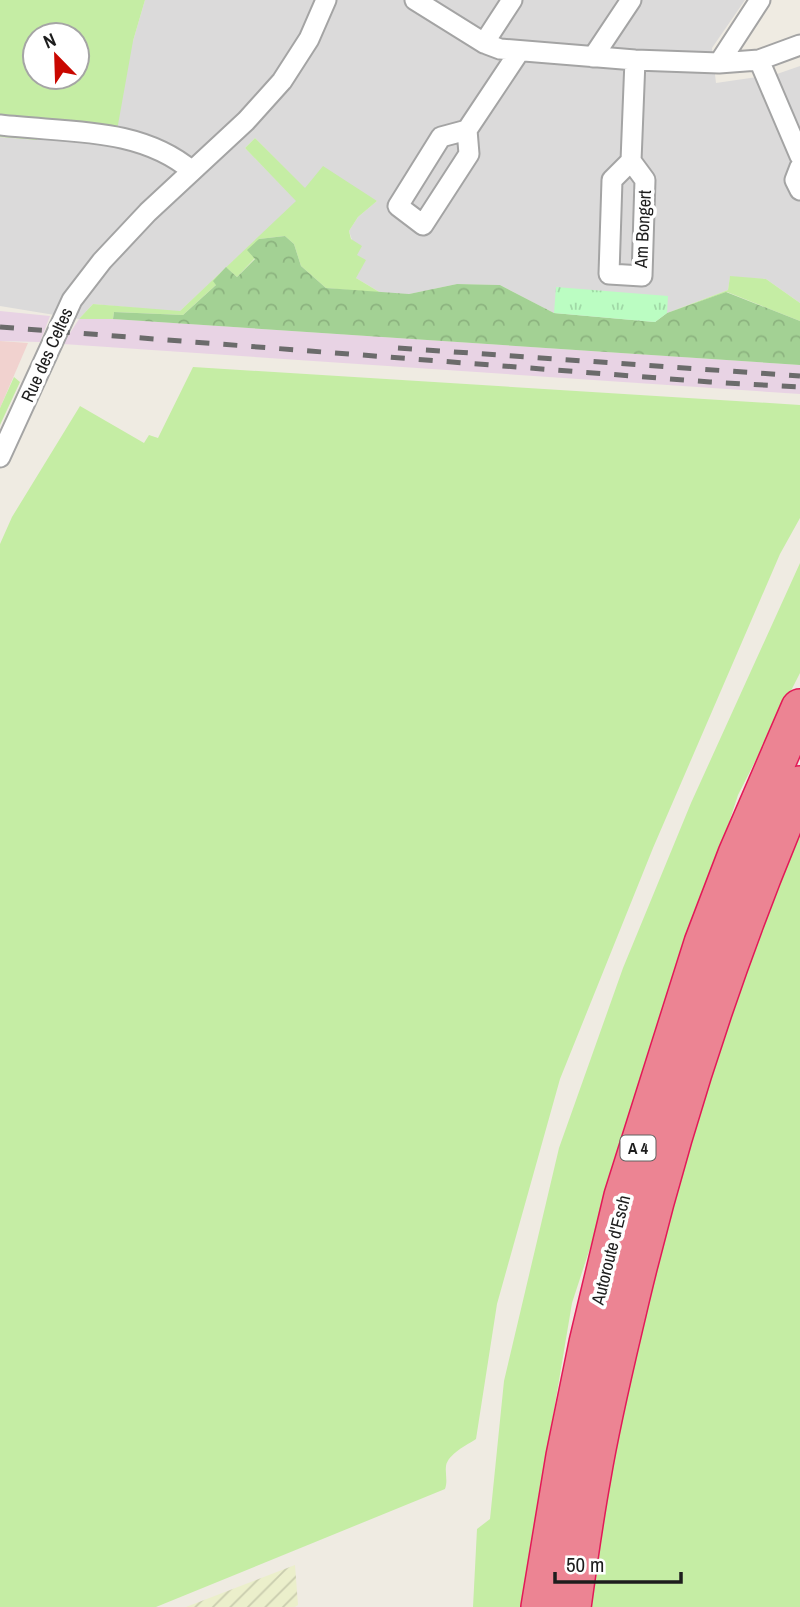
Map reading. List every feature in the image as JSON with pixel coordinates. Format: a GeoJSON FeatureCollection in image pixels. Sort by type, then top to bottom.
{"type":"FeatureCollection","features":[{"type":"Feature","properties":{"kind":"highway","name":"Autoroute d'Esch"},"geometry":{"type":"LineString","coordinates":[[540,1607],[565,1456],[588,1343],[623,1196],[704,943],[737,854],[800,708]]}},
{"type":"Feature","properties":{"kind":"highway","name":"Autoroute d'Esch"},"geometry":{"type":"LineString","coordinates":[[572,1607],[595,1461],[652,1207],[700,1048],[733,953],[765,867],[800,785]]}},
{"type":"Feature","properties":{"kind":"street","name":"Rue des Celtes"},"geometry":{"type":"LineString","coordinates":[[0,457],[72,300],[102,261],[148,212],[246,121],[282,81],[309,39],[326,0]]}},
{"type":"Feature","properties":{"kind":"street"},"geometry":{"type":"LineString","coordinates":[[415,0],[485,43],[519,52],[719,63],[759,60],[800,45]]}},
{"type":"Feature","properties":{"kind":"street"},"geometry":{"type":"LineString","coordinates":[[485,43],[512,0]]}},
{"type":"Feature","properties":{"kind":"street"},"geometry":{"type":"LineString","coordinates":[[593,57],[631,0]]}},
{"type":"Feature","properties":{"kind":"street"},"geometry":{"type":"LineString","coordinates":[[719,63],[760,0]]}},
{"type":"Feature","properties":{"kind":"street"},"geometry":{"type":"LineString","coordinates":[[467,130],[441,137],[398,206],[424,225],[469,154],[467,130],[519,52]]}},
{"type":"Feature","properties":{"kind":"street","name":"Am Bongert"},"geometry":{"type":"LineString","coordinates":[[631,161],[612,180],[609,274],[642,276],[645,180],[631,161],[635,60]]}},
{"type":"Feature","properties":{"kind":"street"},"geometry":{"type":"LineString","coordinates":[[759,60],[800,156]]}},
{"type":"Feature","properties":{"kind":"street"},"geometry":{"type":"LineString","coordinates":[[0,125],[116,136],[164,150],[192,171]]}},
{"type":"Feature","properties":{"kind":"street"},"geometry":{"type":"LineString","coordinates":[[800,167],[795,180],[800,190]]}},
{"type":"Feature","properties":{"kind":"shaded area"},"geometry":{"type":"Polygon","coordinates":[[[145,0],[745,0],[712,48],[716,83],[777,74],[800,66],[800,303],[766,279],[730,277],[728,290],[667,313],[655,322],[554,313],[500,285],[457,284],[409,294],[381,293],[356,278],[357,255],[349,231],[358,217],[377,201],[305,189],[255,138],[245,148],[297,201],[179,312],[93,304],[79,319],[0,306],[0,137],[37,140],[39,130],[80,91],[91,91],[91,81],[133,41],[145,0]]]}},
{"type":"Feature","properties":{"kind":"shaded area"},"geometry":{"type":"Polygon","coordinates":[[[0,311],[50,316],[40,342],[0,341],[0,311]]]}},
{"type":"Feature","properties":{"kind":"shaded area"},"geometry":{"type":"Polygon","coordinates":[[[79,319],[113,319],[800,365],[800,394],[63,344],[79,319]]]}},
{"type":"Feature","properties":{"kind":"shaded area"},"geometry":{"type":"Polygon","coordinates":[[[0,341],[28,343],[0,408],[0,341]]]}},
{"type":"Feature","properties":{"kind":"green space"},"geometry":{"type":"Polygon","coordinates":[[[0,0],[145,0],[133,41],[116,136],[38,130],[37,140],[0,137],[0,0]]]}},
{"type":"Feature","properties":{"kind":"green space"},"geometry":{"type":"Polygon","coordinates":[[[255,138],[305,188],[323,166],[377,201],[358,217],[349,231],[351,239],[362,246],[357,255],[366,260],[356,278],[381,293],[326,288],[301,266],[294,244],[285,236],[259,239],[255,258],[237,277],[227,268],[217,284],[183,315],[114,312],[113,319],[79,319],[93,304],[180,311],[296,201],[245,148],[255,138]]]}},
{"type":"Feature","properties":{"kind":"green space"},"geometry":{"type":"Polygon","coordinates":[[[285,236],[294,244],[301,266],[326,288],[409,294],[457,284],[500,285],[554,313],[655,322],[667,313],[726,292],[800,321],[800,365],[113,319],[114,312],[183,315],[216,285],[213,281],[226,267],[237,277],[255,259],[247,250],[259,239],[285,236]]]}},
{"type":"Feature","properties":{"kind":"green space"},"geometry":{"type":"Polygon","coordinates":[[[730,276],[766,279],[800,303],[800,321],[727,292],[667,313],[728,290],[730,276]]]}},
{"type":"Feature","properties":{"kind":"green space"},"geometry":{"type":"Polygon","coordinates":[[[556,287],[668,296],[667,313],[655,322],[554,313],[556,287]]]}},
{"type":"Feature","properties":{"kind":"green space"},"geometry":{"type":"Polygon","coordinates":[[[193,367],[800,405],[800,518],[780,554],[653,848],[560,1079],[497,1304],[476,1439],[458,1450],[447,1462],[445,1489],[156,1607],[0,1607],[0,544],[12,517],[80,406],[144,443],[149,435],[158,438],[193,367]]]}},
{"type":"Feature","properties":{"kind":"green space"},"geometry":{"type":"Polygon","coordinates":[[[14,377],[20,382],[0,425],[0,408],[14,377]]]}},
{"type":"Feature","properties":{"kind":"green space"},"geometry":{"type":"Polygon","coordinates":[[[800,563],[800,673],[738,795],[572,1303],[521,1607],[473,1607],[477,1529],[490,1519],[504,1381],[559,1148],[623,968],[691,803],[800,563]]]}},
{"type":"Feature","properties":{"kind":"green space"},"geometry":{"type":"Polygon","coordinates":[[[800,825],[800,1607],[590,1607],[608,1480],[655,1255],[715,1053],[800,825]]]}},
{"type":"Feature","properties":{"kind":"green space"},"geometry":{"type":"Polygon","coordinates":[[[295,1565],[298,1605],[295,1607],[186,1607],[295,1565]]]}},
{"type":"Feature","properties":{"kind":"railway"},"geometry":{"type":"LineString","coordinates":[[0,327],[800,387]]}},
{"type":"Feature","properties":{"kind":"railway"},"geometry":{"type":"LineString","coordinates":[[398,348],[800,376]]}}]}
